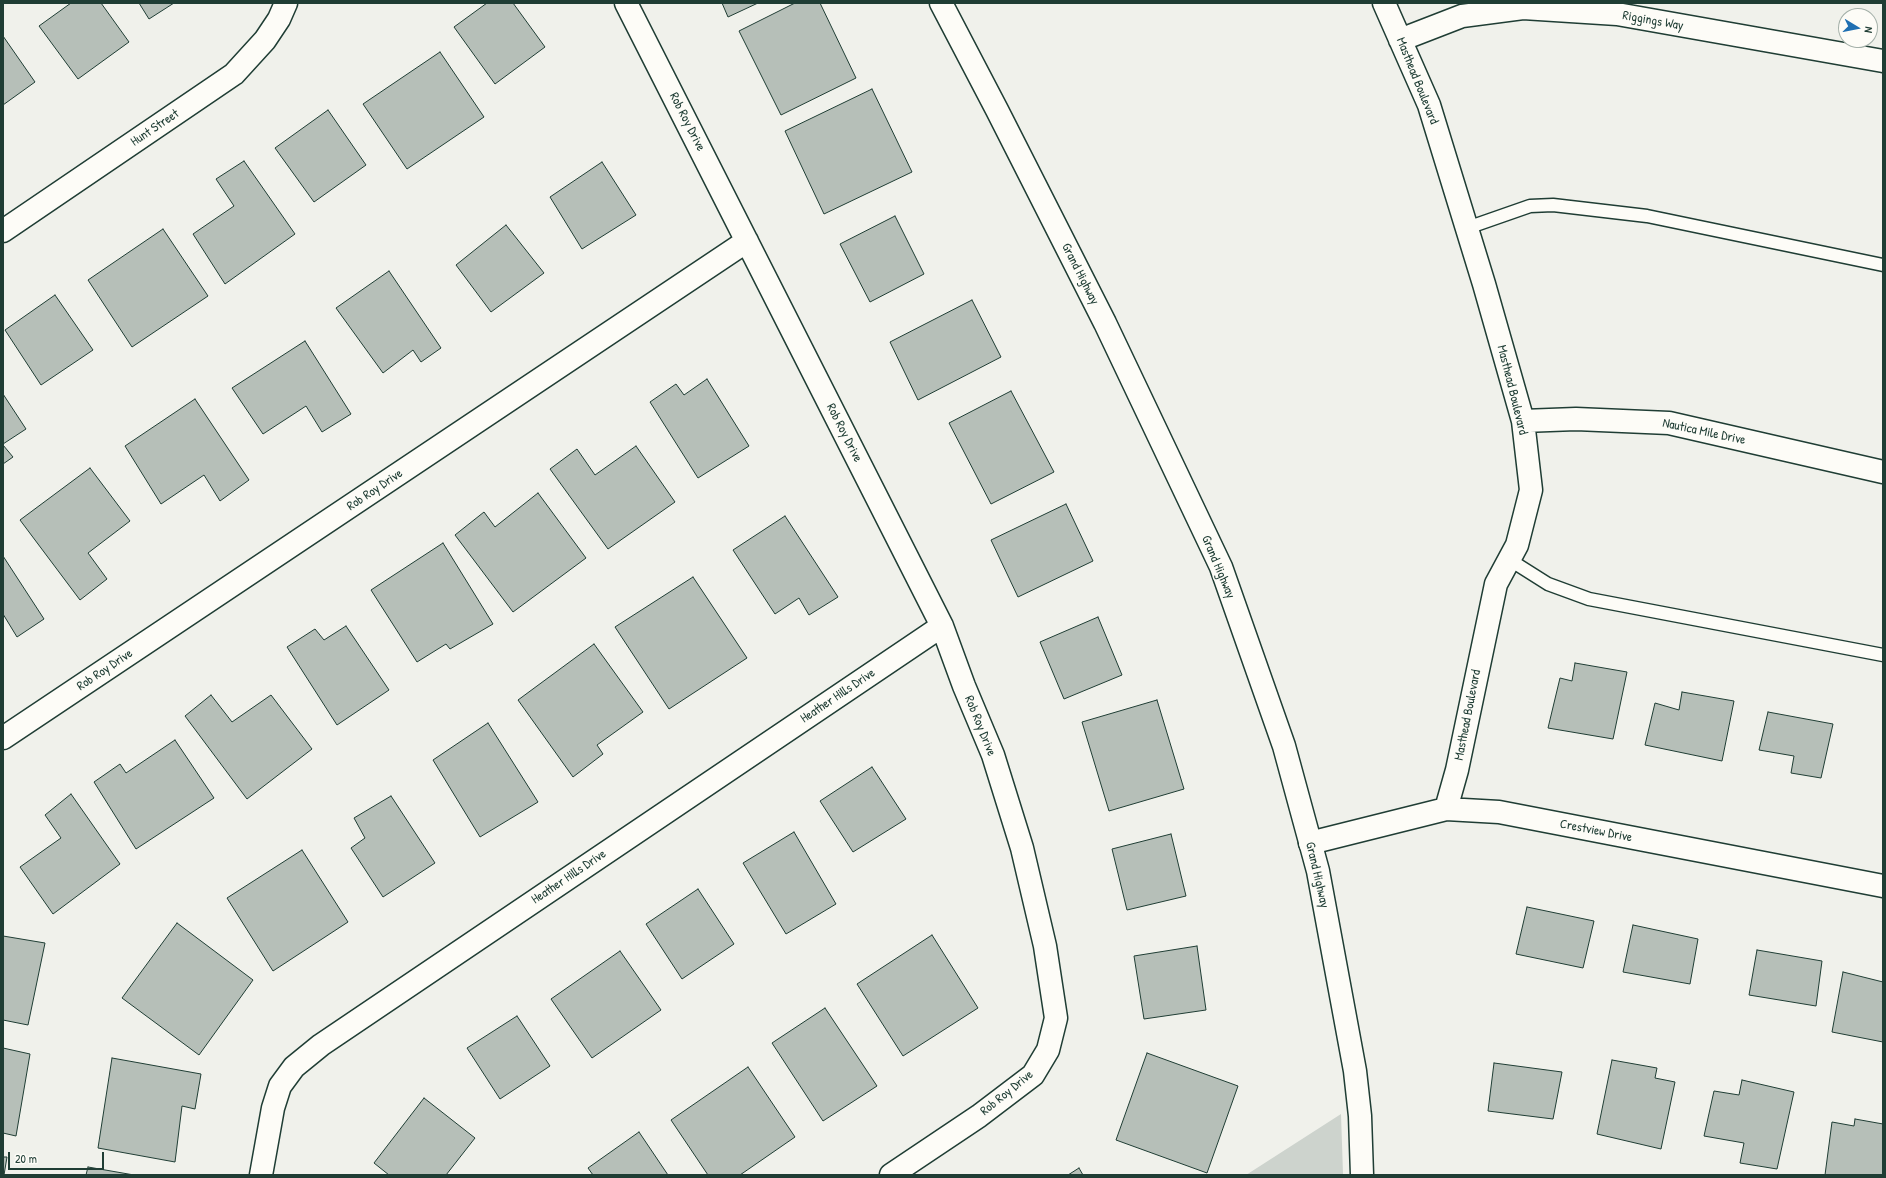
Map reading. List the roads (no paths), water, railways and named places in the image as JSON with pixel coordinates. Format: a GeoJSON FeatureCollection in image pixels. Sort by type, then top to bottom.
{"type":"FeatureCollection","features":[{"type":"Feature","properties":{"kind":"street","name":"Hunt Street"},"geometry":{"type":"LineString","coordinates":[[3,231],[234,74],[265,40],[279,19],[286,3]]}},
{"type":"Feature","properties":{"kind":"street","name":"Rob Roy Drive"},"geometry":{"type":"LineString","coordinates":[[626,3],[942,626],[964,686],[993,755],[1022,848],[1045,946],[1056,1018],[1048,1050],[1033,1075],[979,1116],[891,1175]]}},
{"type":"Feature","properties":{"kind":"street","name":"Grand Highway"},"geometry":{"type":"LineString","coordinates":[[941,3],[1105,323],[1221,567],[1284,746],[1318,871],[1353,1056],[1360,1116],[1362,1175]]}},
{"type":"Feature","properties":{"kind":"street","name":"Masthead Boulevard"},"geometry":{"type":"LineString","coordinates":[[1384,3],[1429,105],[1467,228],[1523,421],[1531,490],[1517,545],[1496,584],[1457,770],[1446,809]]}},
{"type":"Feature","properties":{"kind":"street","name":"Riggings Way"},"geometry":{"type":"LineString","coordinates":[[1400,40],[1462,16],[1523,8],[1617,14],[1883,61]]}},
{"type":"Feature","properties":{"kind":"street","name":"Rob Roy Drive"},"geometry":{"type":"LineString","coordinates":[[3,738],[747,241]]}},
{"type":"Feature","properties":{"kind":"street","name":"Nautica Mile Drive"},"geometry":{"type":"LineString","coordinates":[[1523,421],[1576,419],[1669,423],[1883,472]]}},
{"type":"Feature","properties":{"kind":"street","name":"Heather Hills Drive"},"geometry":{"type":"LineString","coordinates":[[261,1175],[273,1108],[280,1086],[294,1067],[315,1049],[942,626]]}},
{"type":"Feature","properties":{"kind":"street","name":"Crestview Drive"},"geometry":{"type":"LineString","coordinates":[[1310,843],[1446,809],[1499,812],[1883,886]]}},
{"type":"Feature","properties":{"kind":"lane"},"geometry":{"type":"LineString","coordinates":[[1467,228],[1530,206],[1553,205],[1647,216],[1883,265]]}},
{"type":"Feature","properties":{"kind":"lane"},"geometry":{"type":"LineString","coordinates":[[1510,560],[1548,584],[1590,599],[1883,655]]}}]}
